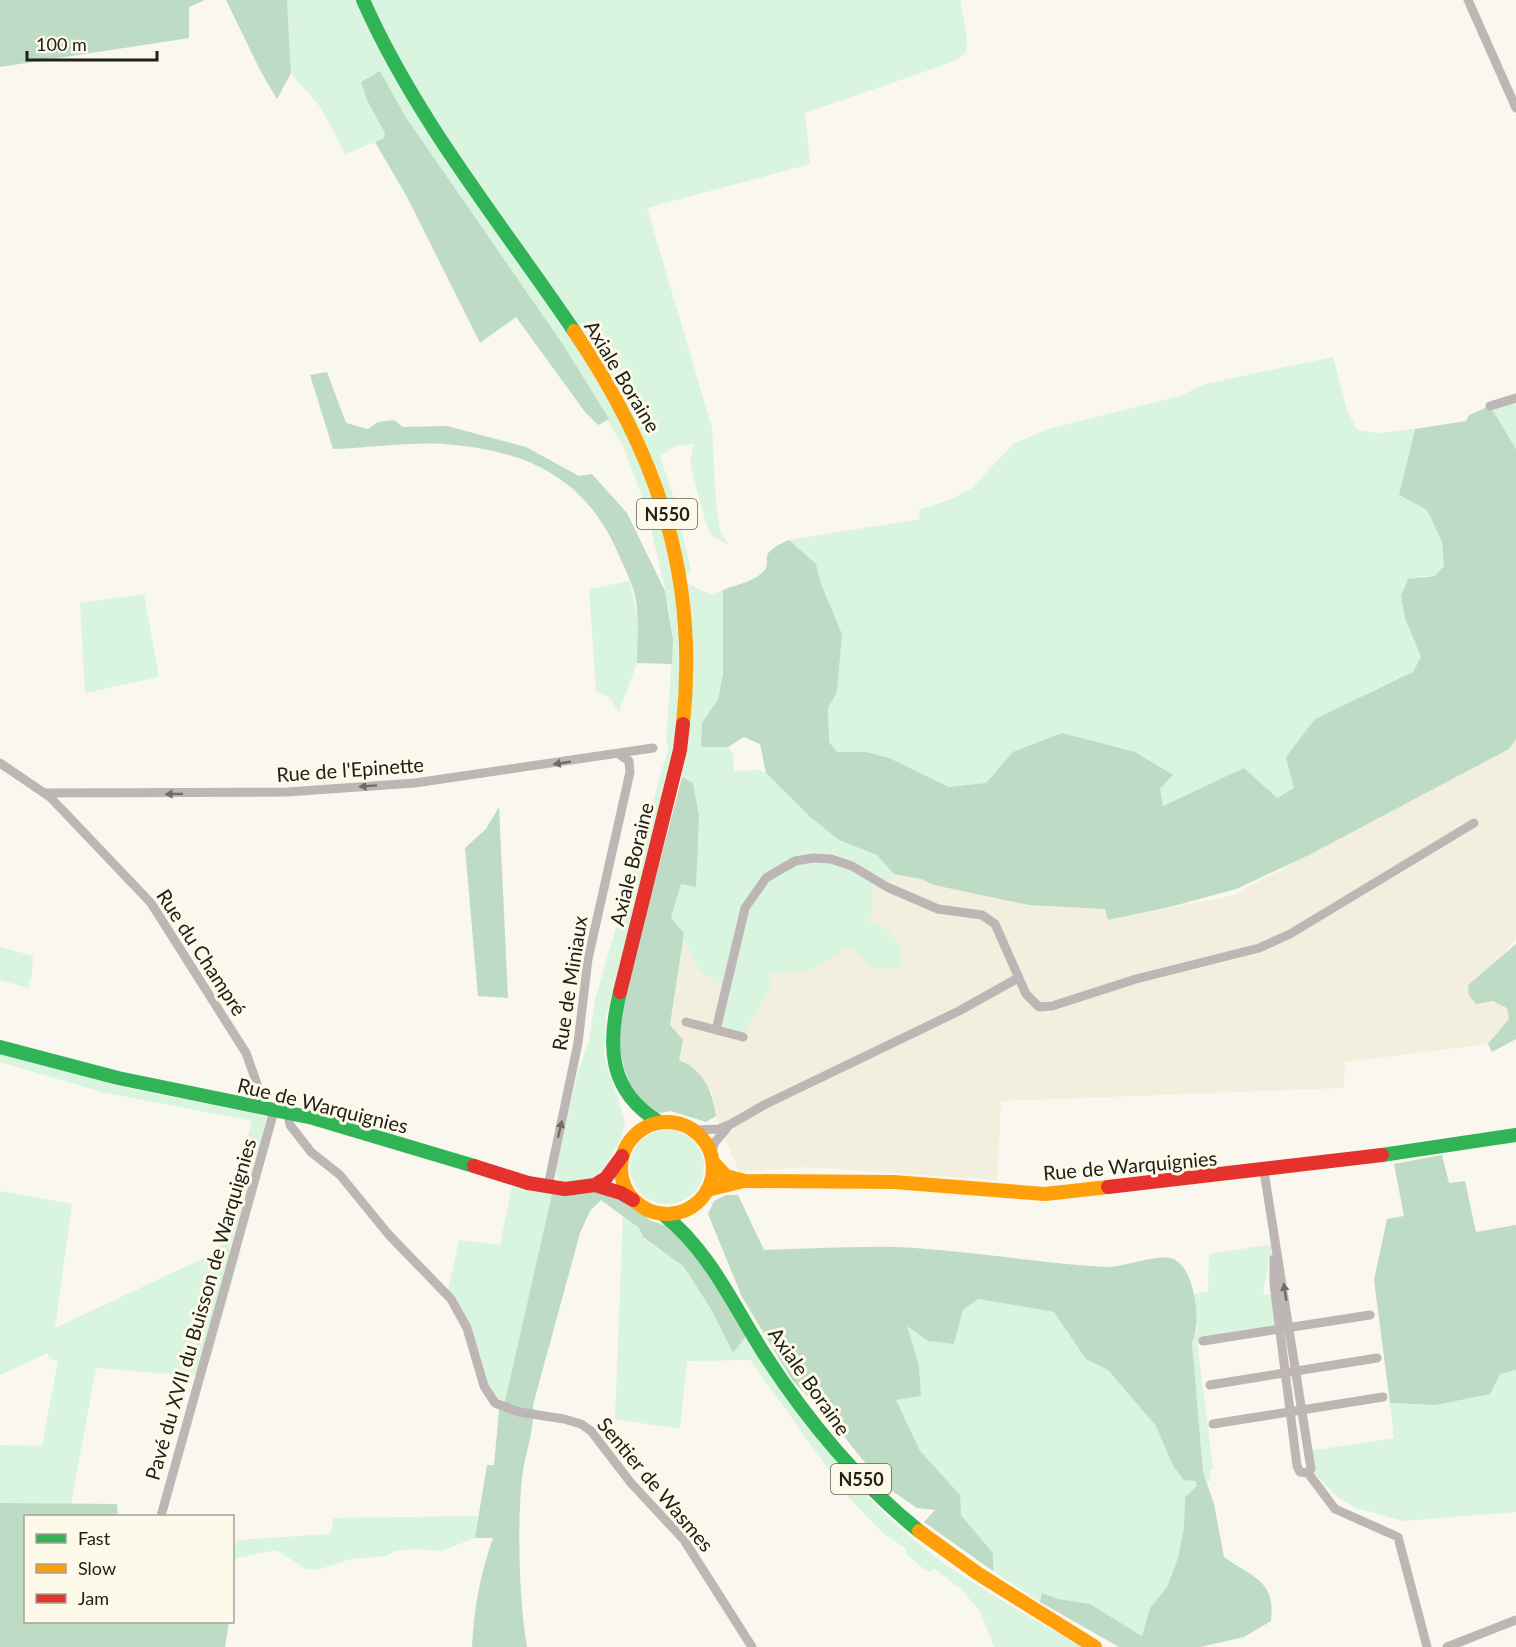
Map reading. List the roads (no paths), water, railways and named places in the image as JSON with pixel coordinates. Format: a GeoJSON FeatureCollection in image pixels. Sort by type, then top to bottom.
{"type":"FeatureCollection","features":[{"type":"Feature","properties":{"kind":"main road","name":"Axiale Boraine"},"geometry":{"type":"LineString","coordinates":[[363,0],[383,45],[412,95],[615,393],[653,472],[673,536],[686,615],[688,646],[680,750],[611,1031],[612,1060],[631,1111],[632,1137]]}},
{"type":"Feature","properties":{"kind":"main road","name":"Rue de Warquignies"},"geometry":{"type":"LineString","coordinates":[[0,1047],[118,1078],[372,1134],[528,1183],[565,1189],[595,1185],[615,1190],[633,1200]]}},
{"type":"Feature","properties":{"kind":"main road"},"geometry":{"type":"LineString","coordinates":[[627,1099],[642,1113],[659,1122]]}},
{"type":"Feature","properties":{"kind":"main road"},"geometry":{"type":"LineString","coordinates":[[595,1185],[606,1178],[632,1137],[644,1127],[659,1122],[677,1123],[694,1130],[704,1140],[712,1158],[726,1176],[745,1181]]}},
{"type":"Feature","properties":{"kind":"main road","name":"Rue de Warquignies"},"geometry":{"type":"LineString","coordinates":[[745,1181],[894,1182],[1045,1194],[1264,1172],[1475,1143],[1516,1135]]}},
{"type":"Feature","properties":{"kind":"main road"},"geometry":{"type":"LineString","coordinates":[[621,1156],[620,1172],[624,1187],[633,1200],[642,1207],[664,1215],[674,1214],[693,1206],[707,1190],[712,1177],[712,1158]]}},
{"type":"Feature","properties":{"kind":"main road"},"geometry":{"type":"LineString","coordinates":[[707,1190],[745,1181]]}},
{"type":"Feature","properties":{"kind":"main road"},"geometry":{"type":"LineString","coordinates":[[693,1206],[690,1219],[693,1244]]}},
{"type":"Feature","properties":{"kind":"main road","name":"Axiale Boraine"},"geometry":{"type":"LineString","coordinates":[[664,1215],[675,1223],[693,1244],[731,1294],[762,1349],[808,1417],[834,1450],[877,1495],[914,1530],[974,1573],[1095,1647]]}},
{"type":"Feature","properties":{"kind":"street"},"geometry":{"type":"LineString","coordinates":[[1468,0],[1516,108]]}},
{"type":"Feature","properties":{"kind":"street"},"geometry":{"type":"LineString","coordinates":[[1490,406],[1516,398]]}},
{"type":"Feature","properties":{"kind":"street","name":"Rue de l'Epinette"},"geometry":{"type":"LineString","coordinates":[[46,793],[137,795],[287,792],[415,783],[620,755],[653,748]]}},
{"type":"Feature","properties":{"kind":"street","name":"Rue de Miniaux"},"geometry":{"type":"LineString","coordinates":[[548,1186],[574,1064],[586,966],[630,772],[629,761],[620,755]]}},
{"type":"Feature","properties":{"kind":"street","name":"Rue du Champré"},"geometry":{"type":"LineString","coordinates":[[0,763],[46,793],[151,903],[246,1053],[276,1112]]}},
{"type":"Feature","properties":{"kind":"street"},"geometry":{"type":"LineString","coordinates":[[716,1030],[745,908],[766,878],[795,861],[813,858],[831,859],[852,866],[887,887],[938,909],[982,915],[995,924],[1018,978],[1033,1003],[1039,1007],[1053,1006],[1136,979],[1259,948],[1290,934],[1374,886],[1474,824]]}},
{"type":"Feature","properties":{"kind":"street"},"geometry":{"type":"LineString","coordinates":[[694,1130],[719,1129],[731,1124],[764,1105],[959,1011],[1018,978]]}},
{"type":"Feature","properties":{"kind":"street"},"geometry":{"type":"LineString","coordinates":[[686,1022],[743,1037]]}},
{"type":"Feature","properties":{"kind":"street","name":"Pavé du XVII du Buisson de Warquignies"},"geometry":{"type":"LineString","coordinates":[[161,1515],[276,1112]]}},
{"type":"Feature","properties":{"kind":"street","name":"Sentier de Wasmes"},"geometry":{"type":"LineString","coordinates":[[276,1112],[290,1125],[311,1152],[340,1175],[389,1235],[451,1299],[467,1328],[484,1386],[495,1403],[519,1412],[564,1419],[581,1424],[591,1431],[631,1482],[684,1540],[752,1647]]}},
{"type":"Feature","properties":{"kind":"street"},"geometry":{"type":"LineString","coordinates":[[712,1158],[722,1132],[731,1124]]}},
{"type":"Feature","properties":{"kind":"street"},"geometry":{"type":"LineString","coordinates":[[1264,1172],[1274,1244],[1283,1283],[1285,1328],[1292,1372],[1303,1410],[1310,1457],[1311,1469],[1308,1473]]}},
{"type":"Feature","properties":{"kind":"street"},"geometry":{"type":"LineString","coordinates":[[1203,1341],[1370,1315]]}},
{"type":"Feature","properties":{"kind":"street"},"geometry":{"type":"LineString","coordinates":[[1210,1384],[1377,1358]]}},
{"type":"Feature","properties":{"kind":"street"},"geometry":{"type":"LineString","coordinates":[[1292,1372],[1292,1411],[1297,1464],[1300,1472],[1308,1473],[1335,1509],[1398,1537],[1427,1647]]}},
{"type":"Feature","properties":{"kind":"street"},"geometry":{"type":"LineString","coordinates":[[1212,1424],[1383,1397]]}},
{"type":"Feature","properties":{"kind":"street"},"geometry":{"type":"LineString","coordinates":[[1297,1464],[1302,1454],[1310,1457]]}},
{"type":"Feature","properties":{"kind":"street"},"geometry":{"type":"LineString","coordinates":[[1447,1647],[1516,1620]]}}]}
